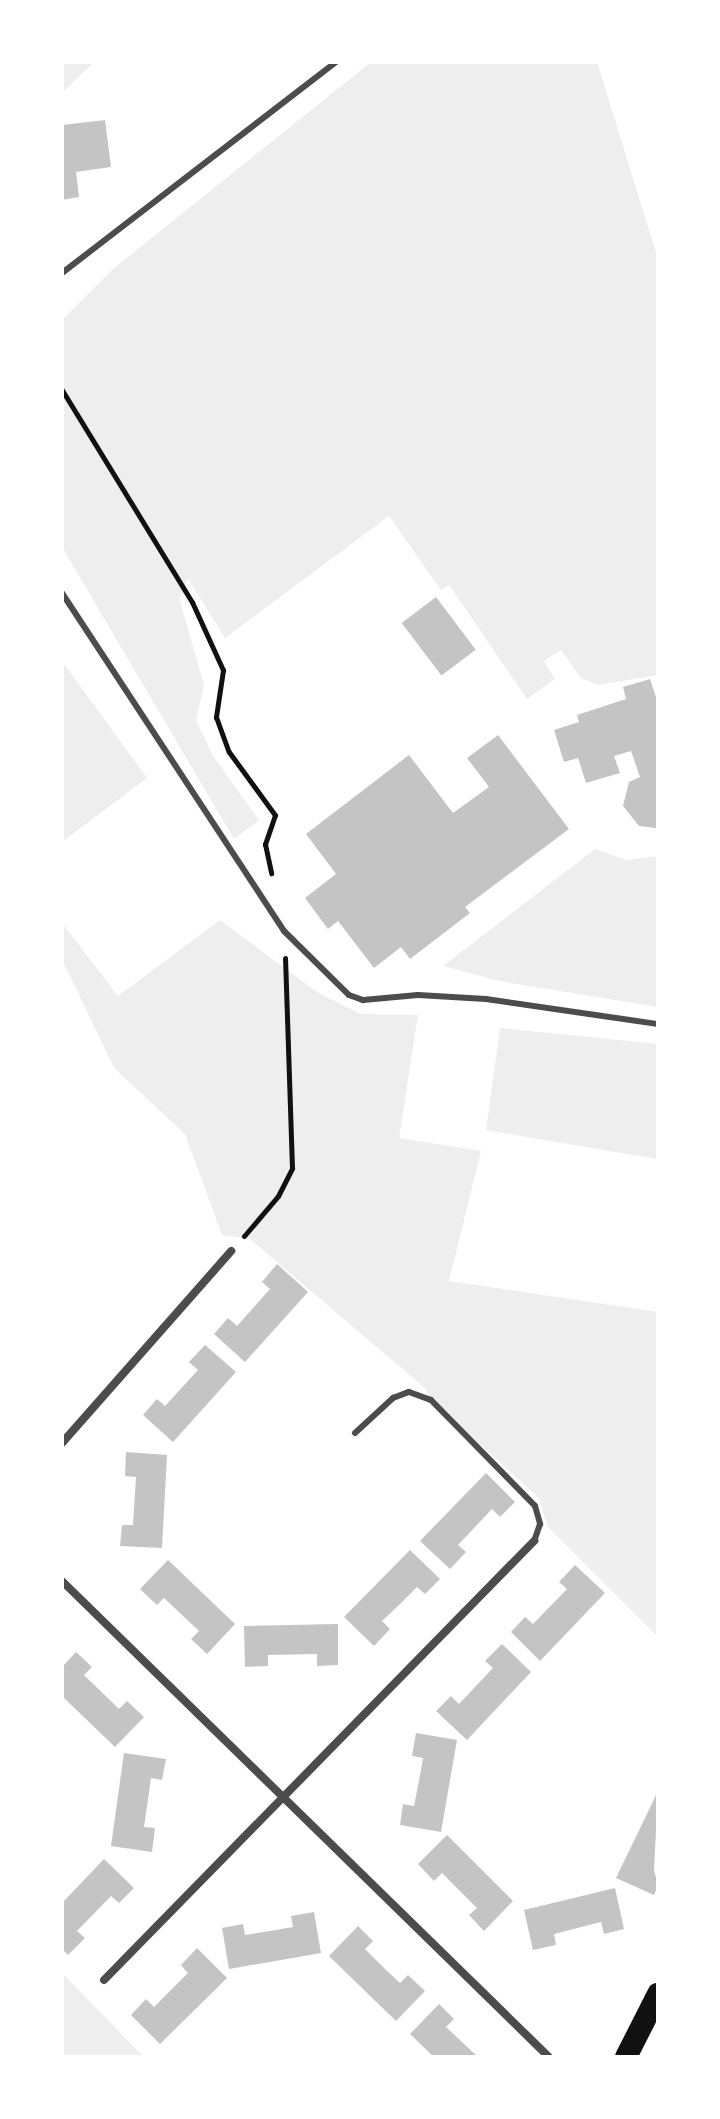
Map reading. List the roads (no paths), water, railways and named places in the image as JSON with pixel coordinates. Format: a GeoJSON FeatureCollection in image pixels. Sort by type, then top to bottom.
{"type":"FeatureCollection","features":[{"type":"Feature","properties":{"kind":"highway"},"geometry":{"type":"LineString","coordinates":[[626,2057],[658,1994]]}},
{"type":"Feature","properties":{"kind":"street"},"geometry":{"type":"LineString","coordinates":[[62,1443],[231,1251]]}},
{"type":"Feature","properties":{"kind":"street"},"geometry":{"type":"LineString","coordinates":[[104,1980],[534,1541]]}},
{"type":"Feature","properties":{"kind":"street"},"geometry":{"type":"LineString","coordinates":[[62,1581],[549,2057]]}},
{"type":"Feature","properties":{"kind":"lane"},"geometry":{"type":"LineString","coordinates":[[62,273],[336,62]]}},
{"type":"Feature","properties":{"kind":"lane"},"geometry":{"type":"LineString","coordinates":[[62,593],[284,931],[318,970],[363,1000],[418,995],[486,999],[658,1024]]}},
{"type":"Feature","properties":{"kind":"lane"},"geometry":{"type":"LineString","coordinates":[[355,1433],[393,1398],[409,1392],[431,1400],[535,1506],[540,1524],[534,1541]]}}]}
